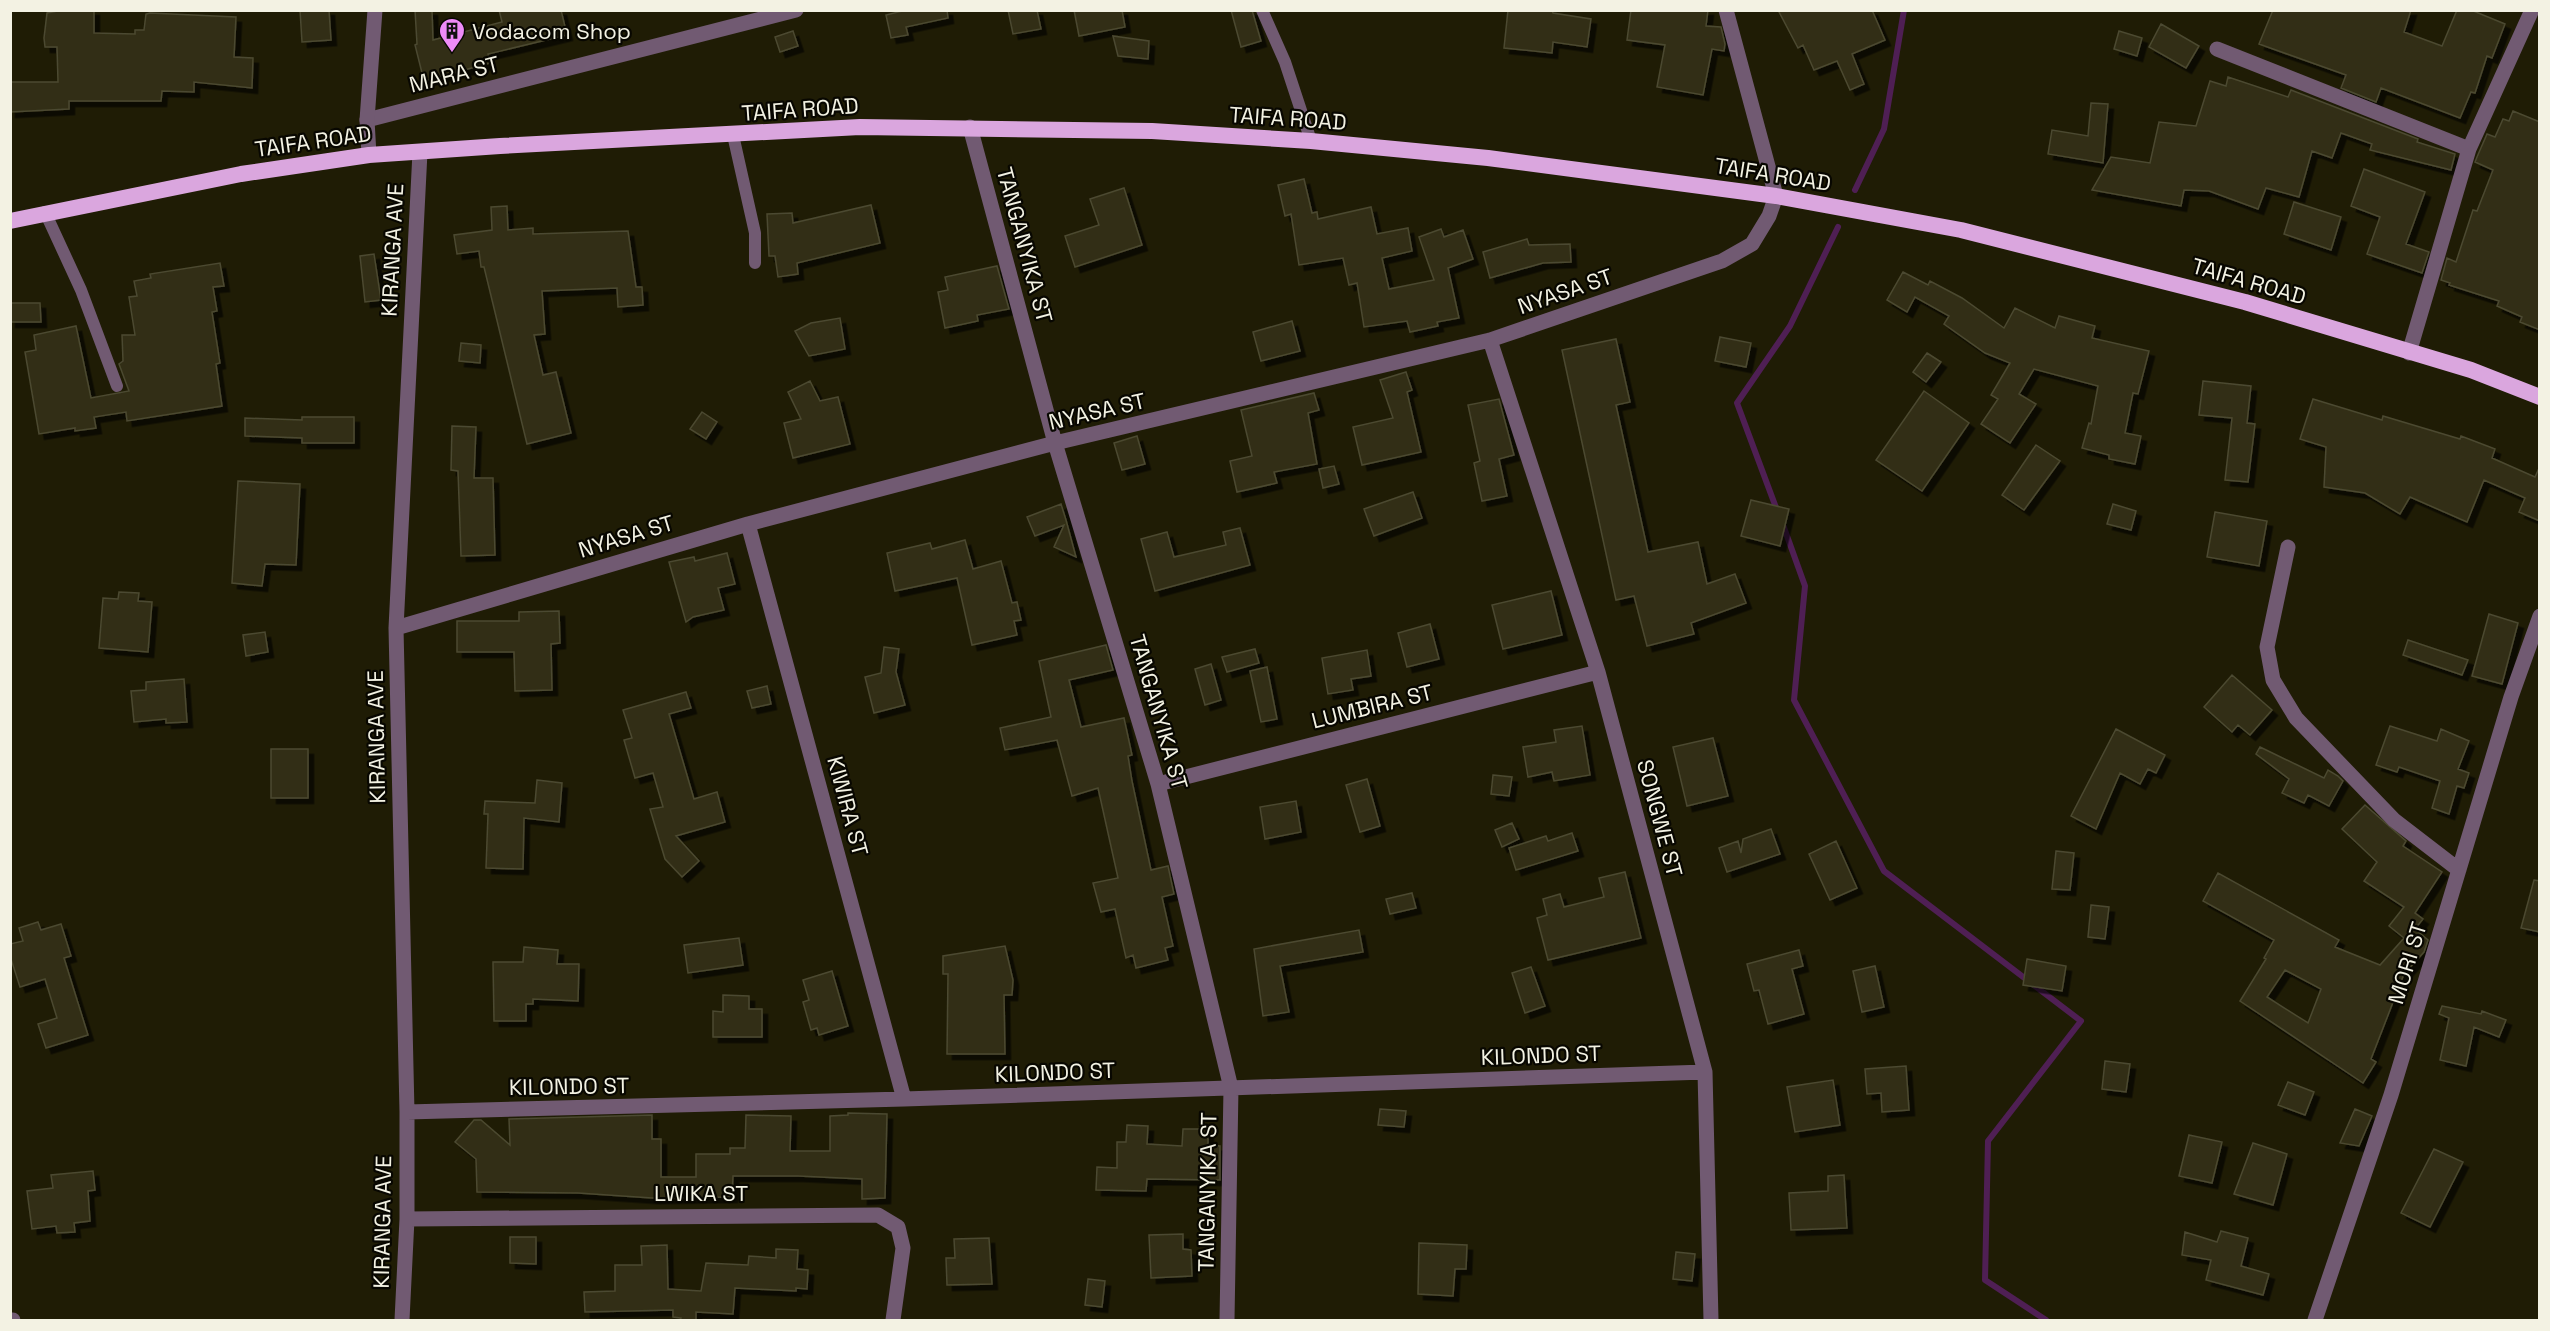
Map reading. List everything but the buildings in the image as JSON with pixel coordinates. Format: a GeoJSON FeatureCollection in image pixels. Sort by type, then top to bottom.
{"type":"FeatureCollection","features":[{"type":"Feature","properties":{"kind":"highway","name":"TAIFA ROAD"},"geometry":{"type":"LineString","coordinates":[[10,221],[45,212],[241,174],[369,155],[500,146],[860,127],[1152,131],[1311,141],[1488,158],[1776,196],[1961,230],[2245,302],[2472,370],[2540,397]]}},
{"type":"Feature","properties":{"kind":"street"},"geometry":{"type":"LineString","coordinates":[[369,155],[367,120],[375,10]]}},
{"type":"Feature","properties":{"kind":"street","name":"MARA ST"},"geometry":{"type":"LineString","coordinates":[[367,120],[796,10]]}},
{"type":"Feature","properties":{"kind":"street"},"geometry":{"type":"LineString","coordinates":[[1726,10],[1776,196]]}},
{"type":"Feature","properties":{"kind":"street"},"geometry":{"type":"LineString","coordinates":[[2409,353],[2469,149],[2532,10]]}},
{"type":"Feature","properties":{"kind":"street"},"geometry":{"type":"LineString","coordinates":[[2217,49],[2469,149]]}},
{"type":"Feature","properties":{"kind":"street","name":"TANGANYIKA ST"},"geometry":{"type":"LineString","coordinates":[[970,127],[1055,443],[1158,784],[1231,1088],[1227,1320]]}},
{"type":"Feature","properties":{"kind":"street","name":"KIRANGA AVE"},"geometry":{"type":"LineString","coordinates":[[402,1320],[407,1112],[396,628],[420,152]]}},
{"type":"Feature","properties":{"kind":"street","name":"NYASA ST"},"geometry":{"type":"LineString","coordinates":[[396,628],[747,524],[1055,443],[1490,340],[1722,261],[1752,244],[1769,216],[1776,196]]}},
{"type":"Feature","properties":{"kind":"street","name":"SONGWE ST"},"geometry":{"type":"LineString","coordinates":[[1490,340],[1598,672],[1705,1072],[1711,1320]]}},
{"type":"Feature","properties":{"kind":"street","name":"KIWIRA ST"},"geometry":{"type":"LineString","coordinates":[[747,524],[904,1100]]}},
{"type":"Feature","properties":{"kind":"street"},"geometry":{"type":"LineString","coordinates":[[2288,547],[2267,647],[2272,680],[2296,718],[2394,820],[2458,870]]}},
{"type":"Feature","properties":{"kind":"street","name":"MORI ST"},"geometry":{"type":"LineString","coordinates":[[2315,1320],[2391,1095],[2511,697],[2540,616]]}},
{"type":"Feature","properties":{"kind":"street","name":"LUMBIRA ST"},"geometry":{"type":"LineString","coordinates":[[1158,784],[1598,672]]}},
{"type":"Feature","properties":{"kind":"street","name":"KILONDO ST"},"geometry":{"type":"LineString","coordinates":[[407,1112],[904,1100],[1705,1072]]}},
{"type":"Feature","properties":{"kind":"street","name":"LWIKA ST"},"geometry":{"type":"LineString","coordinates":[[406,1219],[878,1215],[898,1227],[903,1248],[893,1320]]}},
{"type":"Feature","properties":{"kind":"lane"},"geometry":{"type":"LineString","coordinates":[[1262,10],[1285,62],[1311,141]]}},
{"type":"Feature","properties":{"kind":"lane"},"geometry":{"type":"LineString","coordinates":[[733,135],[755,233],[756,263]]}},
{"type":"Feature","properties":{"kind":"lane"},"geometry":{"type":"LineString","coordinates":[[45,212],[81,290],[117,386]]}},
{"type":"Feature","properties":{"kind":"waterway"},"geometry":{"type":"LineString","coordinates":[[1855,190],[1884,129],[1904,10]]}},
{"type":"Feature","properties":{"kind":"waterway"},"geometry":{"type":"LineString","coordinates":[[1778,513],[1737,403],[1790,326],[1838,227]]}},
{"type":"Feature","properties":{"kind":"waterway"},"geometry":{"type":"LineString","coordinates":[[1782,522],[1805,586],[1794,700],[1884,871],[2081,1021],[1988,1141],[1985,1280],[2046,1320]]}},
{"type":"Feature","properties":{"kind":"place","name":"Vodacom Shop"},"geometry":{"type":"Point","coordinates":[452,54]}}]}
